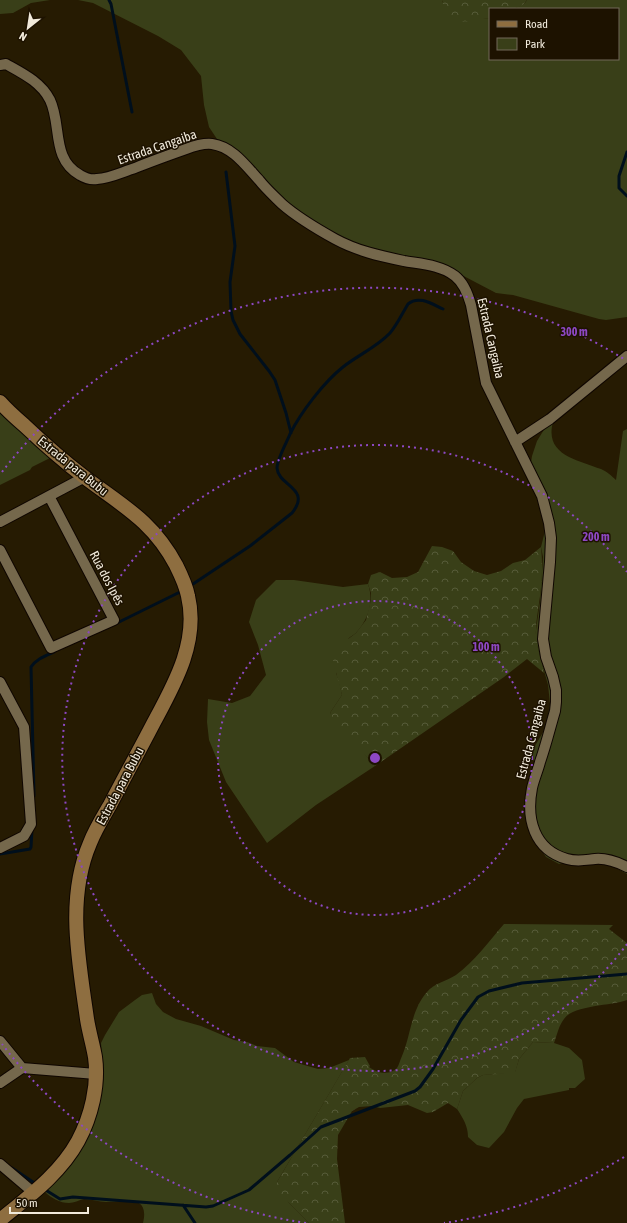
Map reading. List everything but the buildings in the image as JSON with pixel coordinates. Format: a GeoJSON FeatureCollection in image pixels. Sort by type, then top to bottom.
{"type":"FeatureCollection","features":[{"type":"Feature","properties":{"kind":"street","name":"Estrada Cangaiba"},"geometry":{"type":"LineString","coordinates":[[0,65],[6,64],[25,75],[41,87],[49,98],[55,112],[56,132],[61,155],[72,169],[80,175],[95,179],[110,177],[170,154],[199,145],[210,144],[220,146],[229,150],[238,157],[283,205],[304,221],[335,239],[372,254],[432,266],[445,270],[456,276],[468,294],[486,383],[542,496],[549,523],[551,538],[550,562],[543,640],[546,657],[553,677],[556,702],[532,787],[530,806],[533,829],[545,846],[560,857],[580,861],[605,859],[627,867]]}},
{"type":"Feature","properties":{"kind":"street"},"geometry":{"type":"LineString","coordinates":[[515,442],[550,419],[627,356]]}},
{"type":"Feature","properties":{"kind":"street","name":"Estrada para Bubu"},"geometry":{"type":"LineString","coordinates":[[0,402],[52,452],[127,507],[159,537],[172,557],[189,597],[191,626],[184,660],[167,698],[90,842],[79,876],[75,911],[80,966],[88,1023],[95,1057],[96,1074],[91,1109],[77,1143],[54,1173],[34,1193],[0,1220]]}},
{"type":"Feature","properties":{"kind":"street"},"geometry":{"type":"LineString","coordinates":[[0,522],[85,477]]}},
{"type":"Feature","properties":{"kind":"street","name":"Rua dos Ipês"},"geometry":{"type":"LineString","coordinates":[[0,550],[51,648],[114,620],[49,496]]}},
{"type":"Feature","properties":{"kind":"street"},"geometry":{"type":"LineString","coordinates":[[0,682],[24,727],[31,824],[24,836],[1,845]]}},
{"type":"Feature","properties":{"kind":"street"},"geometry":{"type":"LineString","coordinates":[[0,1041],[22,1068]]}},
{"type":"Feature","properties":{"kind":"street"},"geometry":{"type":"LineString","coordinates":[[0,1083],[22,1068],[96,1074]]}},
{"type":"Feature","properties":{"kind":"street"},"geometry":{"type":"LineString","coordinates":[[0,1164],[34,1193]]}},
{"type":"Feature","properties":{"kind":"green space"},"geometry":{"type":"Polygon","coordinates":[[[0,0],[50,0],[31,3],[13,13],[0,14],[0,0]]]}},
{"type":"Feature","properties":{"kind":"green space"},"geometry":{"type":"Polygon","coordinates":[[[78,0],[442,0],[442,2],[479,19],[489,18],[489,60],[619,60],[619,8],[516,8],[525,3],[527,0],[627,0],[627,317],[606,320],[599,319],[513,295],[496,293],[456,272],[337,236],[295,209],[231,148],[217,139],[209,127],[204,105],[201,76],[181,50],[158,36],[93,3],[78,0]]]}},
{"type":"Feature","properties":{"kind":"green space"},"geometry":{"type":"Polygon","coordinates":[[[442,0],[527,0],[524,4],[515,8],[489,8],[489,18],[466,22],[454,20],[445,10],[442,0]]]}},
{"type":"Feature","properties":{"kind":"green space"},"geometry":{"type":"Polygon","coordinates":[[[0,409],[50,458],[0,485],[0,409]]]}},
{"type":"Feature","properties":{"kind":"green space"},"geometry":{"type":"Polygon","coordinates":[[[553,422],[553,442],[558,449],[573,459],[603,470],[616,480],[623,431],[627,429],[627,874],[591,854],[559,864],[546,857],[537,843],[532,823],[537,766],[531,756],[532,751],[546,727],[550,704],[548,685],[536,642],[543,557],[541,547],[546,527],[540,503],[529,475],[532,456],[537,441],[545,428],[553,422]]]}},
{"type":"Feature","properties":{"kind":"green space"},"geometry":{"type":"Polygon","coordinates":[[[432,546],[442,547],[453,551],[461,562],[474,571],[487,575],[501,571],[513,563],[525,560],[541,547],[541,582],[536,636],[544,673],[527,659],[504,677],[375,766],[339,728],[330,713],[342,695],[333,661],[339,646],[356,633],[366,620],[371,600],[371,593],[368,584],[371,575],[380,572],[392,578],[407,577],[418,572],[432,546]]]}},
{"type":"Feature","properties":{"kind":"green space"},"geometry":{"type":"Polygon","coordinates":[[[276,580],[294,580],[343,587],[368,584],[370,590],[369,610],[364,622],[356,633],[349,638],[346,645],[336,673],[342,695],[330,713],[375,766],[316,805],[267,843],[226,782],[209,740],[207,722],[208,699],[232,703],[250,696],[266,675],[258,645],[249,622],[256,600],[276,580]]]}},
{"type":"Feature","properties":{"kind":"green space"},"geometry":{"type":"Polygon","coordinates":[[[504,924],[613,925],[609,929],[627,943],[627,1000],[584,1008],[569,1014],[561,1024],[554,1043],[533,1042],[519,1059],[515,1073],[483,1075],[477,1078],[463,1091],[457,1109],[448,1103],[433,1112],[427,1113],[408,1105],[380,1108],[372,1106],[359,1107],[352,1111],[338,1135],[337,1159],[345,1223],[309,1223],[277,1189],[277,1182],[350,1058],[365,1057],[370,1066],[369,1067],[383,1073],[390,1072],[397,1068],[405,1048],[414,1015],[427,992],[433,986],[456,975],[463,969],[476,957],[504,924]]]}},
{"type":"Feature","properties":{"kind":"green space"},"geometry":{"type":"Polygon","coordinates":[[[152,993],[156,1004],[163,1012],[176,1019],[201,1026],[234,1040],[247,1042],[257,1046],[275,1048],[294,1062],[318,1069],[329,1068],[349,1060],[277,1182],[289,1203],[309,1223],[143,1223],[143,1207],[134,1201],[106,1202],[84,1199],[73,1203],[66,1203],[56,1200],[45,1192],[74,1154],[103,1071],[101,1043],[105,1035],[119,1012],[142,995],[152,993]]]}},
{"type":"Feature","properties":{"kind":"green space"},"geometry":{"type":"Polygon","coordinates":[[[533,1042],[554,1043],[569,1048],[582,1060],[585,1079],[575,1088],[569,1088],[569,1090],[524,1099],[517,1108],[504,1132],[489,1148],[477,1145],[468,1137],[466,1126],[457,1109],[463,1091],[477,1078],[483,1075],[515,1072],[519,1059],[533,1042]]]}},
{"type":"Feature","properties":{"kind":"waterway"},"geometry":{"type":"LineString","coordinates":[[109,0],[132,112]]}},
{"type":"Feature","properties":{"kind":"waterway"},"geometry":{"type":"LineString","coordinates":[[627,152],[619,176],[619,188],[627,196]]}},
{"type":"Feature","properties":{"kind":"waterway"},"geometry":{"type":"LineString","coordinates":[[226,172],[235,246],[230,282],[231,311],[233,320],[240,334],[275,380],[291,433]]}},
{"type":"Feature","properties":{"kind":"waterway"},"geometry":{"type":"LineString","coordinates":[[190,586],[250,546],[292,513],[297,505],[298,498],[296,493],[279,474],[277,464],[290,434],[300,416],[328,381],[343,367],[385,338],[395,326],[408,304],[412,301],[426,301],[443,309]]}},
{"type":"Feature","properties":{"kind":"waterway"},"geometry":{"type":"LineString","coordinates":[[115,624],[182,591]]}},
{"type":"Feature","properties":{"kind":"waterway"},"geometry":{"type":"LineString","coordinates":[[34,796],[31,667],[44,656],[54,652]]}},
{"type":"Feature","properties":{"kind":"waterway"},"geometry":{"type":"LineString","coordinates":[[0,854],[30,849],[32,829]]}},
{"type":"Feature","properties":{"kind":"waterway"},"geometry":{"type":"LineString","coordinates":[[44,1189],[60,1199],[73,1197],[206,1207],[213,1206],[249,1190],[321,1127],[415,1091],[420,1087],[433,1069],[461,1020],[478,997],[489,991],[522,983],[627,974]]}},
{"type":"Feature","properties":{"kind":"waterway"},"geometry":{"type":"LineString","coordinates":[[12,1168],[36,1184]]}},
{"type":"Feature","properties":{"kind":"waterway"},"geometry":{"type":"LineString","coordinates":[[183,1205],[195,1223]]}}]}
